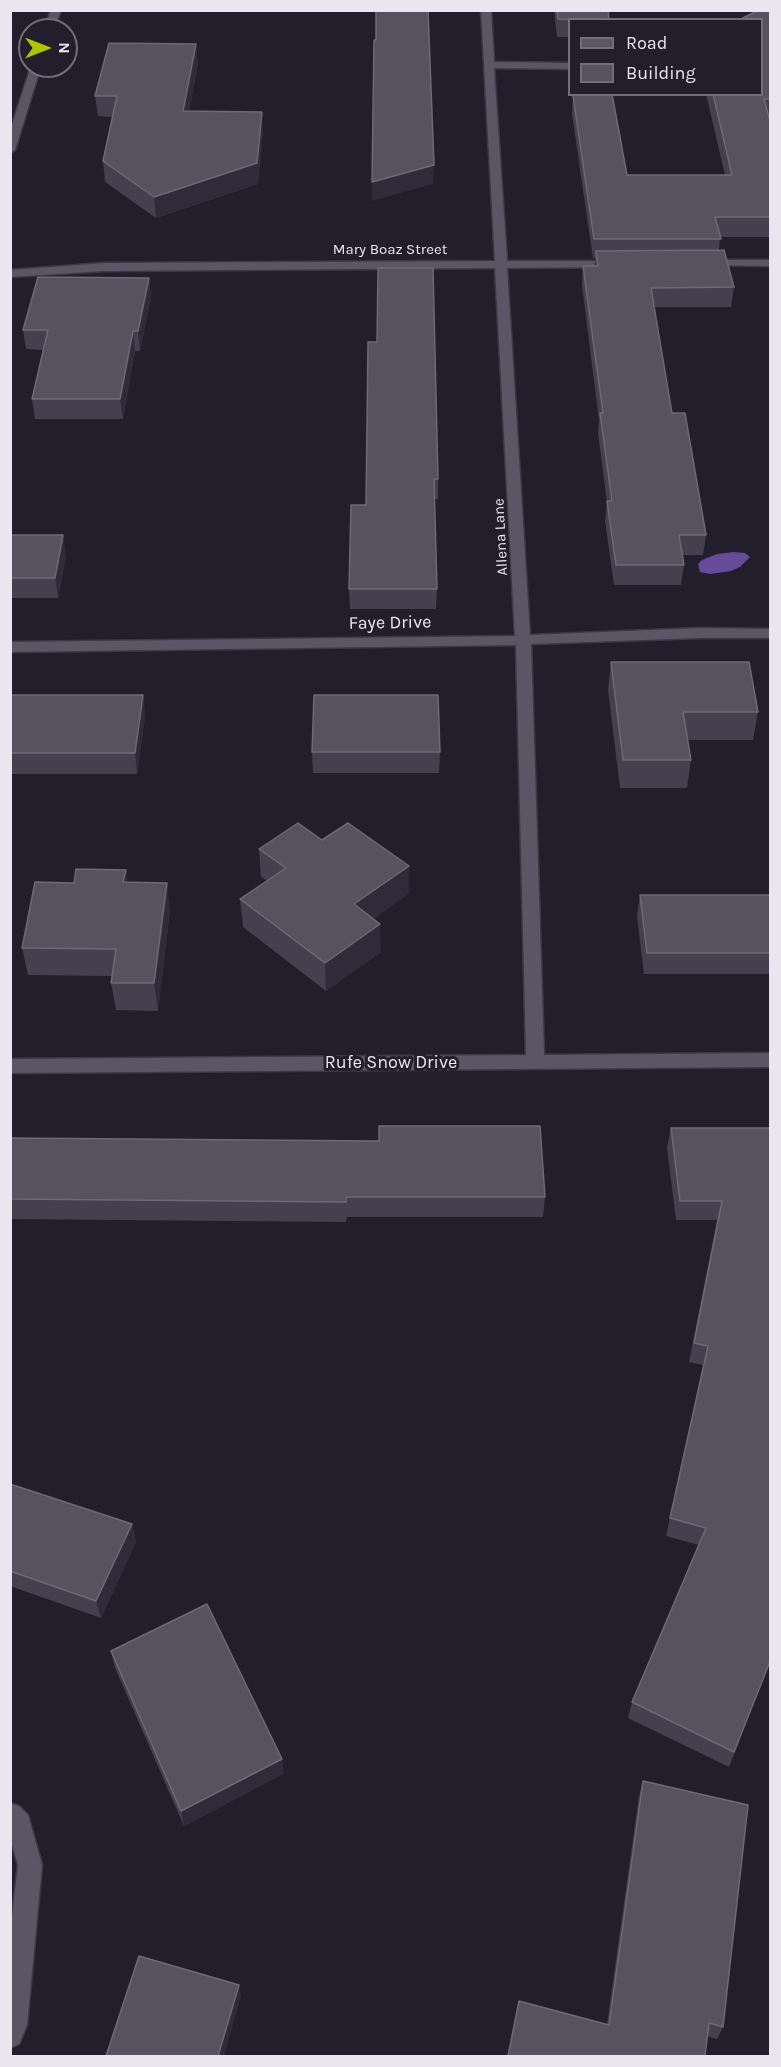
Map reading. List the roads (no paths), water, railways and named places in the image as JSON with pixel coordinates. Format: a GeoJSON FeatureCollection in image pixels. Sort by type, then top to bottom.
{"type":"FeatureCollection","features":[{"type":"Feature","properties":{"kind":"street","name":"Allena Lane"},"geometry":{"type":"LineString","coordinates":[[486,10],[523,640],[535,1062]]}},
{"type":"Feature","properties":{"kind":"street"},"geometry":{"type":"LineString","coordinates":[[490,65],[568,66]]}},
{"type":"Feature","properties":{"kind":"street"},"geometry":{"type":"LineString","coordinates":[[10,150],[32,78]]}},
{"type":"Feature","properties":{"kind":"street"},"geometry":{"type":"LineString","coordinates":[[689,264],[771,263]]}},
{"type":"Feature","properties":{"kind":"street","name":"Mary Boaz Street"},"geometry":{"type":"LineString","coordinates":[[10,274],[105,267],[630,264]]}},
{"type":"Feature","properties":{"kind":"street","name":"Faye Drive"},"geometry":{"type":"LineString","coordinates":[[10,647],[523,640],[700,633],[771,633]]}},
{"type":"Feature","properties":{"kind":"street","name":"Rufe Snow Drive"},"geometry":{"type":"LineString","coordinates":[[10,1066],[771,1060]]}},
{"type":"Feature","properties":{"kind":"street"},"geometry":{"type":"LineString","coordinates":[[10,1815],[19,1824],[30,1865],[14,2025],[10,2035]]}}]}
